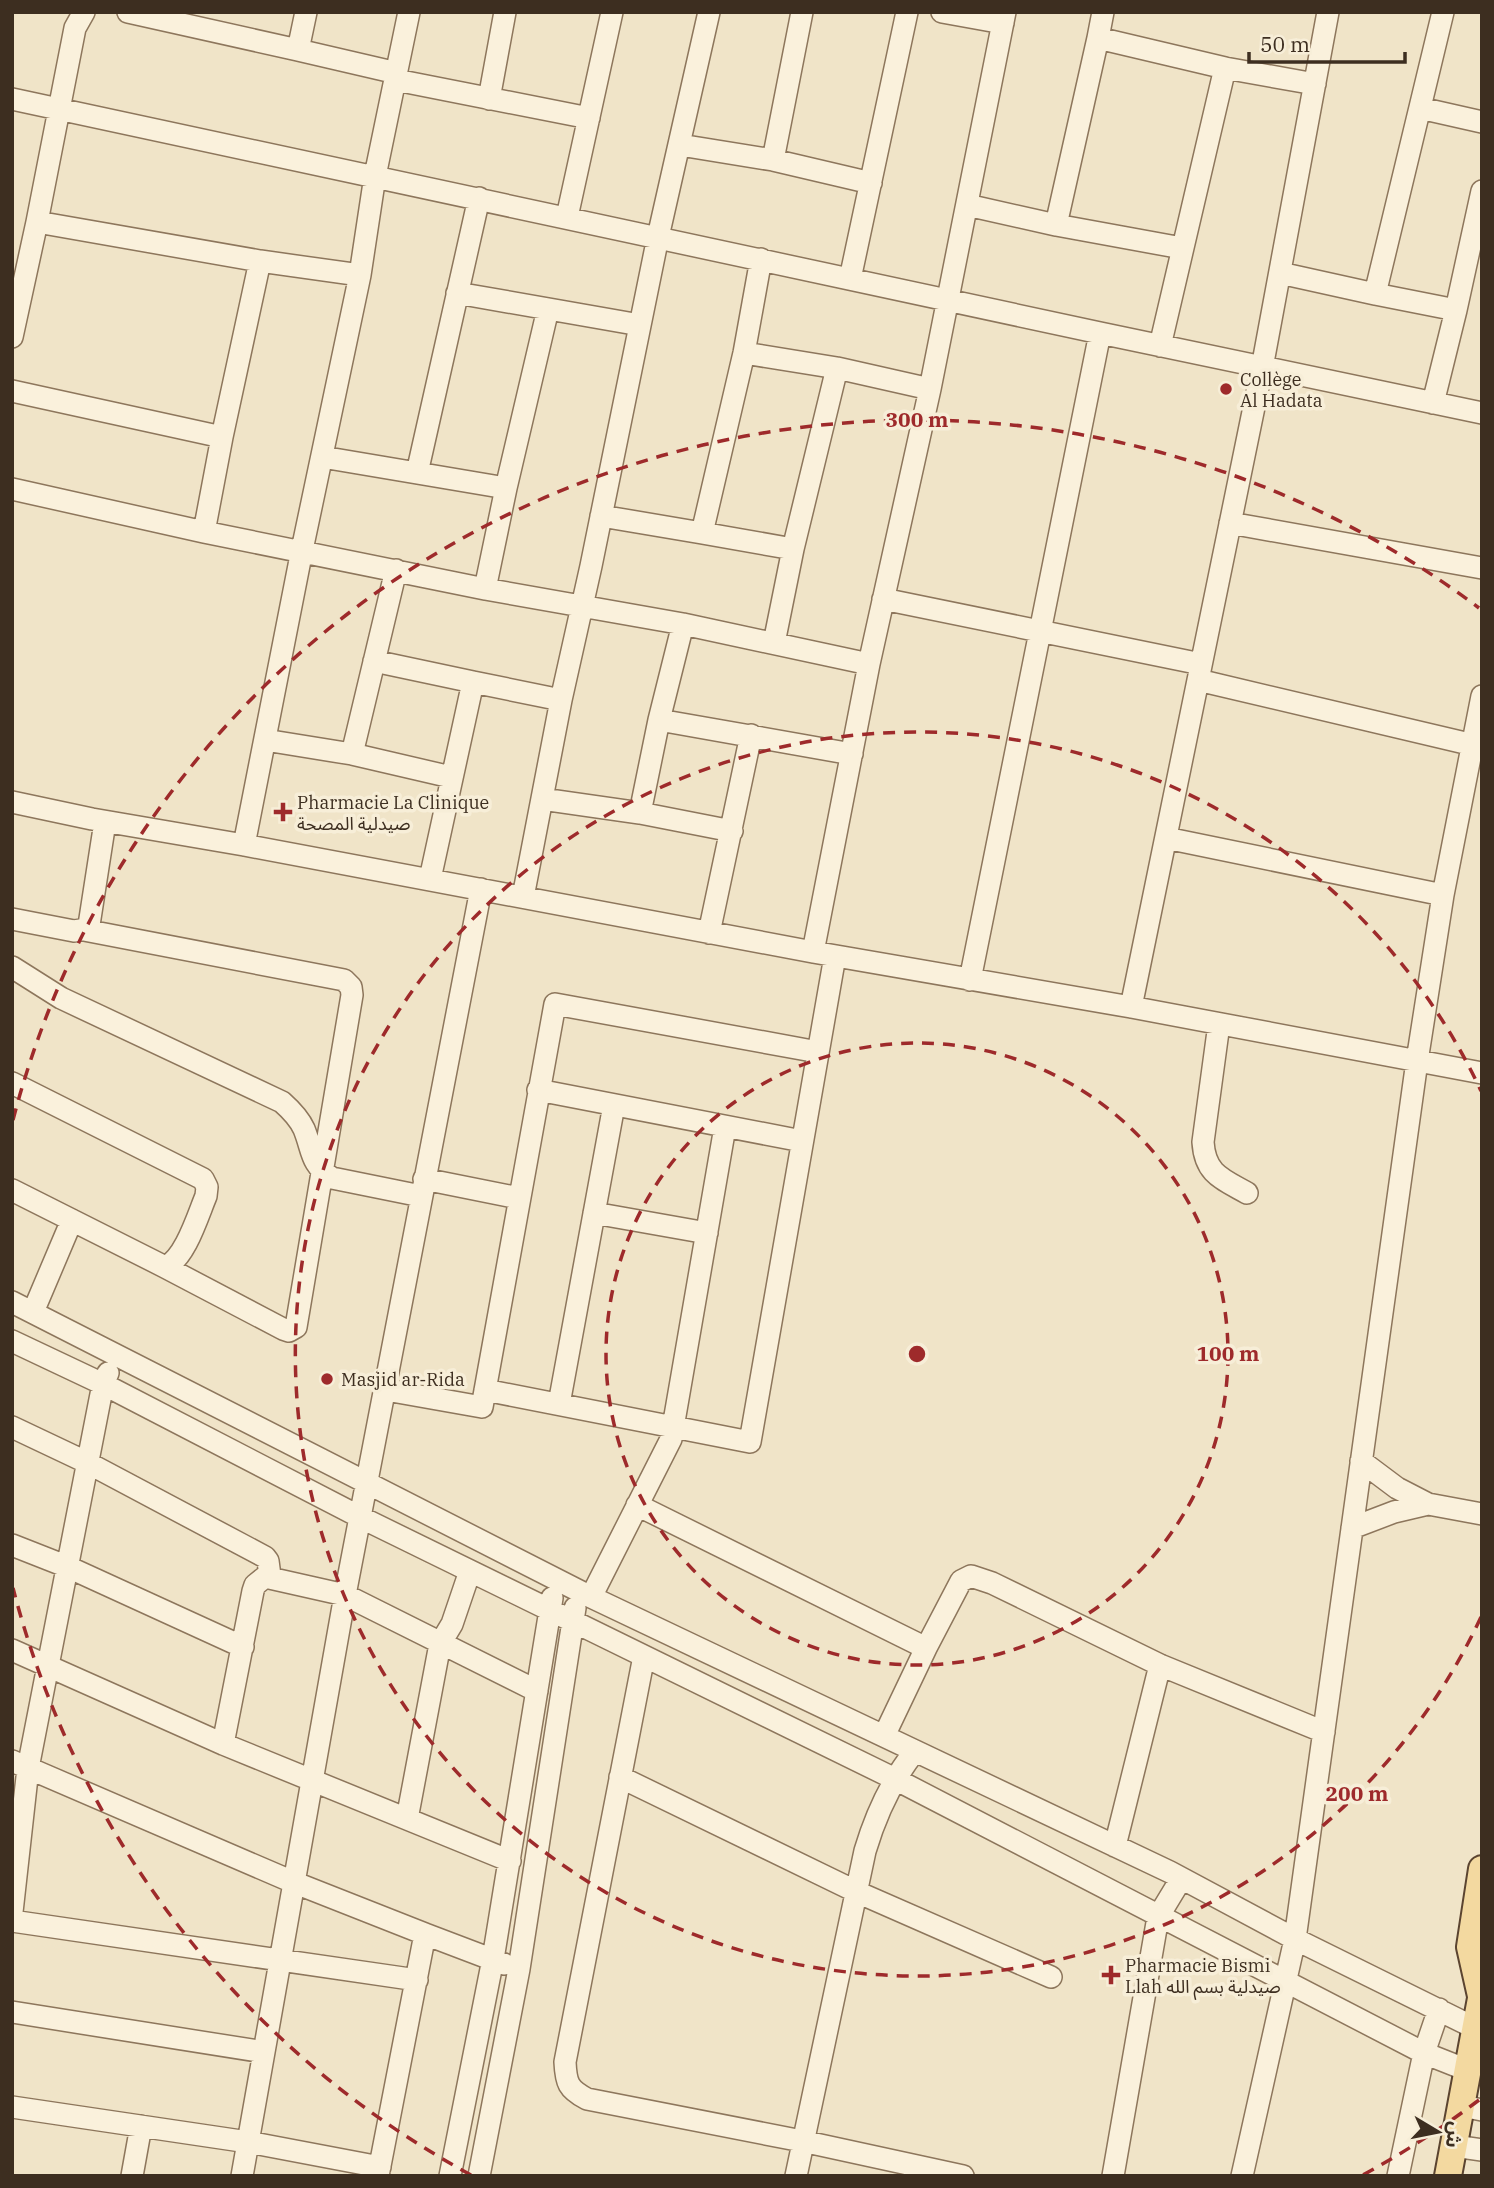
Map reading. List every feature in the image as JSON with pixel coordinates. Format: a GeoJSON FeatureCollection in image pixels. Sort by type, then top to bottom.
{"type":"FeatureCollection","features":[{"type":"Feature","properties":{"kind":"main road"},"geometry":{"type":"LineString","coordinates":[[1448,2176],[1454,2146],[1472,2108],[1467,2070],[1481,1995],[1470,1947],[1482,1869]]}},
{"type":"Feature","properties":{"kind":"street"},"geometry":{"type":"LineString","coordinates":[[12,337],[75,28],[84,12]]}},
{"type":"Feature","properties":{"kind":"street"},"geometry":{"type":"LineString","coordinates":[[128,12],[298,50],[489,99],[589,118]]}},
{"type":"Feature","properties":{"kind":"street"},"geometry":{"type":"LineString","coordinates":[[298,50],[306,12]]}},
{"type":"Feature","properties":{"kind":"street"},"geometry":{"type":"LineString","coordinates":[[244,845],[360,275],[375,176],[409,12]]}},
{"type":"Feature","properties":{"kind":"street"},"geometry":{"type":"LineString","coordinates":[[489,99],[506,12]]}},
{"type":"Feature","properties":{"kind":"street"},"geometry":{"type":"LineString","coordinates":[[567,217],[612,12]]}},
{"type":"Feature","properties":{"kind":"street"},"geometry":{"type":"LineString","coordinates":[[523,897],[561,700],[658,236],[709,12]]}},
{"type":"Feature","properties":{"kind":"street"},"geometry":{"type":"LineString","coordinates":[[773,160],[803,12]]}},
{"type":"Feature","properties":{"kind":"street"},"geometry":{"type":"LineString","coordinates":[[850,279],[907,12]]}},
{"type":"Feature","properties":{"kind":"street"},"geometry":{"type":"LineString","coordinates":[[813,952],[869,664],[930,389],[1004,18],[942,12]]}},
{"type":"Feature","properties":{"kind":"street"},"geometry":{"type":"LineString","coordinates":[[1056,225],[1103,12]]}},
{"type":"Feature","properties":{"kind":"street"},"geometry":{"type":"LineString","coordinates":[[1131,1007],[1262,368],[1328,12]]}},
{"type":"Feature","properties":{"kind":"street"},"geometry":{"type":"LineString","coordinates":[[1375,294],[1443,12]]}},
{"type":"Feature","properties":{"kind":"street"},"geometry":{"type":"LineString","coordinates":[[1097,38],[1225,68],[1315,84]]}},
{"type":"Feature","properties":{"kind":"street"},"geometry":{"type":"LineString","coordinates":[[1160,346],[1225,68]]}},
{"type":"Feature","properties":{"kind":"street"},"geometry":{"type":"LineString","coordinates":[[12,99],[1262,368],[1482,412]]}},
{"type":"Feature","properties":{"kind":"street"},"geometry":{"type":"LineString","coordinates":[[1420,108],[1482,122]]}},
{"type":"Feature","properties":{"kind":"street"},"geometry":{"type":"LineString","coordinates":[[680,145],[773,160],[871,183]]}},
{"type":"Feature","properties":{"kind":"street"},"geometry":{"type":"LineString","coordinates":[[1433,402],[1482,191]]}},
{"type":"Feature","properties":{"kind":"street"},"geometry":{"type":"LineString","coordinates":[[417,473],[479,198]]}},
{"type":"Feature","properties":{"kind":"street"},"geometry":{"type":"LineString","coordinates":[[967,205],[1056,225],[1182,248]]}},
{"type":"Feature","properties":{"kind":"street"},"geometry":{"type":"LineString","coordinates":[[37,222],[260,261],[360,275]]}},
{"type":"Feature","properties":{"kind":"street"},"geometry":{"type":"LineString","coordinates":[[702,533],[744,353],[761,259]]}},
{"type":"Feature","properties":{"kind":"street"},"geometry":{"type":"LineString","coordinates":[[204,532],[260,261]]}},
{"type":"Feature","properties":{"kind":"street"},"geometry":{"type":"LineString","coordinates":[[1280,273],[1456,310]]}},
{"type":"Feature","properties":{"kind":"street"},"geometry":{"type":"LineString","coordinates":[[457,293],[640,325]]}},
{"type":"Feature","properties":{"kind":"street"},"geometry":{"type":"LineString","coordinates":[[485,589],[548,309]]}},
{"type":"Feature","properties":{"kind":"street"},"geometry":{"type":"LineString","coordinates":[[970,980],[1100,333]]}},
{"type":"Feature","properties":{"kind":"street"},"geometry":{"type":"LineString","coordinates":[[744,353],[930,389]]}},
{"type":"Feature","properties":{"kind":"street"},"geometry":{"type":"LineString","coordinates":[[774,643],[793,549],[837,369]]}},
{"type":"Feature","properties":{"kind":"street"},"geometry":{"type":"LineString","coordinates":[[12,391],[222,437]]}},
{"type":"Feature","properties":{"kind":"street"},"geometry":{"type":"LineString","coordinates":[[322,457],[506,488]]}},
{"type":"Feature","properties":{"kind":"street"},"geometry":{"type":"LineString","coordinates":[[12,489],[204,532],[485,589],[683,624],[869,664]]}},
{"type":"Feature","properties":{"kind":"street"},"geometry":{"type":"LineString","coordinates":[[601,516],[793,549]]}},
{"type":"Feature","properties":{"kind":"street"},"geometry":{"type":"LineString","coordinates":[[1230,523],[1482,568]]}},
{"type":"Feature","properties":{"kind":"street"},"geometry":{"type":"LineString","coordinates":[[352,754],[396,570]]}},
{"type":"Feature","properties":{"kind":"street"},"geometry":{"type":"LineString","coordinates":[[883,599],[1200,672],[1477,746]]}},
{"type":"Feature","properties":{"kind":"street"},"geometry":{"type":"LineString","coordinates":[[640,813],[659,720],[683,624]]}},
{"type":"Feature","properties":{"kind":"street"},"geometry":{"type":"LineString","coordinates":[[374,661],[561,700]]}},
{"type":"Feature","properties":{"kind":"street"},"geometry":{"type":"LineString","coordinates":[[430,879],[473,682]]}},
{"type":"Feature","properties":{"kind":"street"},"geometry":{"type":"LineString","coordinates":[[1242,2176],[1295,1939],[1417,1061],[1443,895],[1477,746],[1482,696]]}},
{"type":"Feature","properties":{"kind":"street"},"geometry":{"type":"LineString","coordinates":[[659,720],[852,754]]}},
{"type":"Feature","properties":{"kind":"street"},"geometry":{"type":"LineString","coordinates":[[709,933],[751,735]]}},
{"type":"Feature","properties":{"kind":"street"},"geometry":{"type":"LineString","coordinates":[[265,740],[352,754],[451,777]]}},
{"type":"Feature","properties":{"kind":"street"},"geometry":{"type":"LineString","coordinates":[[542,799],[640,813],[732,831]]}},
{"type":"Feature","properties":{"kind":"street"},"geometry":{"type":"LineString","coordinates":[[12,802],[709,933],[1131,1007],[1482,1073]]}},
{"type":"Feature","properties":{"kind":"street"},"geometry":{"type":"LineString","coordinates":[[84,930],[89,925],[105,821]]}},
{"type":"Feature","properties":{"kind":"street"},"geometry":{"type":"LineString","coordinates":[[1166,838],[1443,895]]}},
{"type":"Feature","properties":{"kind":"street"},"geometry":{"type":"LineString","coordinates":[[242,2176],[345,1595],[481,889]]}},
{"type":"Feature","properties":{"kind":"street"},"geometry":{"type":"LineString","coordinates":[[12,919],[74,931],[84,930],[344,980],[351,988],[352,996],[297,1322],[292,1330],[284,1329],[12,1190]]}},
{"type":"Feature","properties":{"kind":"street"},"geometry":{"type":"LineString","coordinates":[[485,1390],[750,1442],[835,956]]}},
{"type":"Feature","properties":{"kind":"street"},"geometry":{"type":"LineString","coordinates":[[12,967],[61,998],[282,1102],[294,1112],[316,1163],[332,1178],[519,1198]]}},
{"type":"Feature","properties":{"kind":"street"},"geometry":{"type":"LineString","coordinates":[[386,1390],[482,1407],[555,1004],[818,1052]]}},
{"type":"Feature","properties":{"kind":"street"},"geometry":{"type":"LineString","coordinates":[[1219,1024],[1203,1142],[1204,1156],[1209,1168],[1216,1175],[1247,1193]]}},
{"type":"Feature","properties":{"kind":"street"},"geometry":{"type":"LineString","coordinates":[[12,1083],[203,1179],[207,1187],[206,1196],[181,1251],[172,1264],[166,1267]]}},
{"type":"Feature","properties":{"kind":"street"},"geometry":{"type":"LineString","coordinates":[[538,1090],[802,1141]]}},
{"type":"Feature","properties":{"kind":"street"},"geometry":{"type":"LineString","coordinates":[[559,1404],[614,1105]]}},
{"type":"Feature","properties":{"kind":"street"},"geometry":{"type":"LineString","coordinates":[[479,2176],[519,1969],[573,1620],[585,1593],[637,1505],[671,1439],[725,1127]]}},
{"type":"Feature","properties":{"kind":"street"},"geometry":{"type":"LineString","coordinates":[[594,1213],[707,1233]]}},
{"type":"Feature","properties":{"kind":"street"},"geometry":{"type":"LineString","coordinates":[[33,1312],[72,1220]]}},
{"type":"Feature","properties":{"kind":"street"},"geometry":{"type":"LineString","coordinates":[[12,1302],[585,1593],[1115,1846],[1475,2028]]}},
{"type":"Feature","properties":{"kind":"street"},"geometry":{"type":"LineString","coordinates":[[12,1341],[103,1384],[360,1517],[895,1779],[1424,2053],[1467,2070]]}},
{"type":"Feature","properties":{"kind":"street"},"geometry":{"type":"LineString","coordinates":[[12,1912],[20,1764],[48,1667],[103,1384],[114,1354]]}},
{"type":"Feature","properties":{"kind":"street"},"geometry":{"type":"LineString","coordinates":[[12,1427],[88,1462],[265,1557],[270,1576]]}},
{"type":"Feature","properties":{"kind":"street"},"geometry":{"type":"LineString","coordinates":[[1361,1461],[1397,1488],[1429,1504],[1482,1514]]}},
{"type":"Feature","properties":{"kind":"street"},"geometry":{"type":"LineString","coordinates":[[1352,1528],[1394,1512],[1429,1504]]}},
{"type":"Feature","properties":{"kind":"street"},"geometry":{"type":"LineString","coordinates":[[637,1505],[926,1648]]}},
{"type":"Feature","properties":{"kind":"street"},"geometry":{"type":"LineString","coordinates":[[12,1545],[68,1567],[243,1647]]}},
{"type":"Feature","properties":{"kind":"street"},"geometry":{"type":"LineString","coordinates":[[407,1819],[440,1644],[452,1624],[470,1571]]}},
{"type":"Feature","properties":{"kind":"street"},"geometry":{"type":"LineString","coordinates":[[222,1744],[255,1585],[270,1576],[345,1595],[537,1691]]}},
{"type":"Feature","properties":{"kind":"street"},"geometry":{"type":"LineString","coordinates":[[884,1736],[961,1581],[971,1576],[992,1583],[1160,1665],[1324,1732]]}},
{"type":"Feature","properties":{"kind":"street"},"geometry":{"type":"LineString","coordinates":[[450,2176],[493,1959],[555,1578]]}},
{"type":"Feature","properties":{"kind":"street"},"geometry":{"type":"LineString","coordinates":[[12,1650],[222,1744],[510,1861]]}},
{"type":"Feature","properties":{"kind":"street"},"geometry":{"type":"LineString","coordinates":[[644,1656],[565,2062],[569,2086],[587,2099],[963,2176]]}},
{"type":"Feature","properties":{"kind":"street"},"geometry":{"type":"LineString","coordinates":[[1115,1846],[1160,1665]]}},
{"type":"Feature","properties":{"kind":"street"},"geometry":{"type":"LineString","coordinates":[[796,2176],[872,1826],[895,1779],[915,1751]]}},
{"type":"Feature","properties":{"kind":"street"},"geometry":{"type":"LineString","coordinates":[[20,1764],[293,1882],[519,1969]]}},
{"type":"Feature","properties":{"kind":"street"},"geometry":{"type":"LineString","coordinates":[[621,1777],[857,1892],[1051,1978]]}},
{"type":"Feature","properties":{"kind":"street"},"geometry":{"type":"LineString","coordinates":[[1113,2176],[1158,1917],[1181,1879]]}},
{"type":"Feature","properties":{"kind":"street"},"geometry":{"type":"LineString","coordinates":[[12,1921],[417,1980]]}},
{"type":"Feature","properties":{"kind":"street"},"geometry":{"type":"LineString","coordinates":[[12,2107],[248,2142],[379,2171],[425,1934]]}},
{"type":"Feature","properties":{"kind":"street"},"geometry":{"type":"LineString","coordinates":[[1398,2176],[1424,2053],[1439,2009]]}},
{"type":"Feature","properties":{"kind":"street"},"geometry":{"type":"LineString","coordinates":[[12,2012],[264,2052]]}},
{"type":"Feature","properties":{"kind":"street"},"geometry":{"type":"LineString","coordinates":[[132,2176],[141,2126]]}},
{"type":"Feature","properties":{"kind":"street"},"geometry":{"type":"LineString","coordinates":[[1454,2146],[1482,2150]]}},
{"type":"Feature","properties":{"kind":"place","name":"Collège Al Hadata"},"geometry":{"type":"Point","coordinates":[1226,389]}},
{"type":"Feature","properties":{"kind":"place","name":"Pharmacie La Clinique صيدلية المصحة"},"geometry":{"type":"Point","coordinates":[283,812]}},
{"type":"Feature","properties":{"kind":"place","name":"Masjid ar-Rida"},"geometry":{"type":"Point","coordinates":[327,1379]}},
{"type":"Feature","properties":{"kind":"place","name":"Pharmacie Bismi Llah صيدلية بسم الله"},"geometry":{"type":"Point","coordinates":[1111,1975]}}]}
